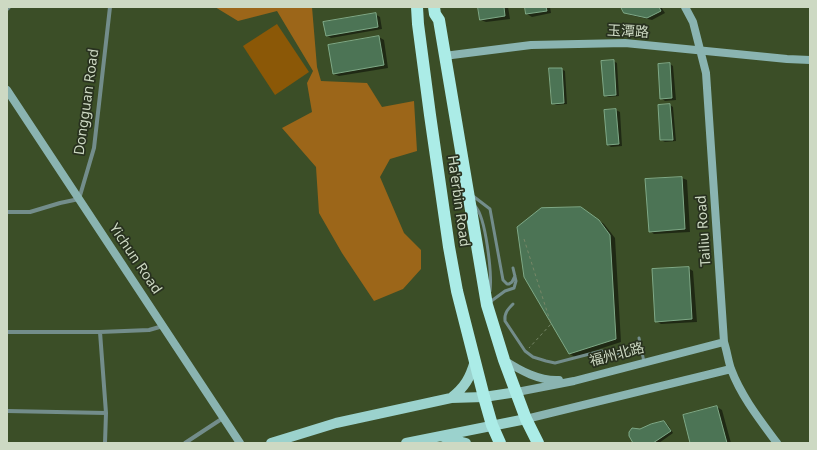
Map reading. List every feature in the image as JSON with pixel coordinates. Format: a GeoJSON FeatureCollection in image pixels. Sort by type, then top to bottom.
{"type":"FeatureCollection","features":[{"type":"Feature","properties":{"kind":"highway","name":"Ha'erbin Road"},"geometry":{"type":"LineString","coordinates":[[417,7],[418,24],[449,247],[457,291],[484,397],[492,425],[500,443]]}},
{"type":"Feature","properties":{"kind":"highway","name":"Ha'erbin Road"},"geometry":{"type":"LineString","coordinates":[[434,7],[435,14],[439,20],[487,305],[504,360],[526,419]]}},
{"type":"Feature","properties":{"kind":"highway"},"geometry":{"type":"LineString","coordinates":[[526,419],[538,443]]}},
{"type":"Feature","properties":{"kind":"main road"},"geometry":{"type":"LineString","coordinates":[[452,398],[462,389],[471,374],[475,361]]}},
{"type":"Feature","properties":{"kind":"main road"},"geometry":{"type":"LineString","coordinates":[[271,443],[336,423],[452,398],[484,397],[517,392]]}},
{"type":"Feature","properties":{"kind":"main road"},"geometry":{"type":"LineString","coordinates":[[406,443],[526,419]]}},
{"type":"Feature","properties":{"kind":"main road"},"geometry":{"type":"LineString","coordinates":[[439,437],[466,443]]}},
{"type":"Feature","properties":{"kind":"street","name":"Dongguan Road"},"geometry":{"type":"LineString","coordinates":[[79,199],[94,148],[110,7]]}},
{"type":"Feature","properties":{"kind":"street","name":"Tailiu Road"},"geometry":{"type":"LineString","coordinates":[[685,7],[693,22],[706,73],[724,342],[731,369],[738,385],[757,416],[777,443]]}},
{"type":"Feature","properties":{"kind":"street","name":"玉潭路"},"geometry":{"type":"LineString","coordinates":[[444,56],[531,45],[625,43],[810,60]]}},
{"type":"Feature","properties":{"kind":"street","name":"Yichun Road"},"geometry":{"type":"LineString","coordinates":[[7,90],[240,443]]}},
{"type":"Feature","properties":{"kind":"street"},"geometry":{"type":"LineString","coordinates":[[7,212],[30,212],[79,199]]}},
{"type":"Feature","properties":{"kind":"street"},"geometry":{"type":"LineString","coordinates":[[7,332],[100,332],[149,330],[163,326]]}},
{"type":"Feature","properties":{"kind":"street"},"geometry":{"type":"LineString","coordinates":[[100,332],[106,414],[105,443]]}},
{"type":"Feature","properties":{"kind":"street","name":"福州北路"},"geometry":{"type":"LineString","coordinates":[[517,392],[574,381],[643,358],[724,342]]}},
{"type":"Feature","properties":{"kind":"street"},"geometry":{"type":"LineString","coordinates":[[504,360],[518,369],[536,377],[552,380],[574,381]]}},
{"type":"Feature","properties":{"kind":"street"},"geometry":{"type":"LineString","coordinates":[[526,419],[731,369]]}},
{"type":"Feature","properties":{"kind":"street"},"geometry":{"type":"LineString","coordinates":[[7,411],[106,414]]}},
{"type":"Feature","properties":{"kind":"street"},"geometry":{"type":"LineString","coordinates":[[185,443],[224,418]]}},
{"type":"Feature","properties":{"kind":"lane"},"geometry":{"type":"LineString","coordinates":[[468,197],[490,209],[503,280],[509,284],[515,276]]}},
{"type":"Feature","properties":{"kind":"lane"},"geometry":{"type":"LineString","coordinates":[[487,305],[505,291],[514,288],[516,284],[513,268]]}},
{"type":"Feature","properties":{"kind":"lane"},"geometry":{"type":"LineString","coordinates":[[513,304],[506,311],[504,316],[505,321],[525,351],[533,357],[546,362],[555,363],[601,352],[620,354],[634,352],[643,358]]}},
{"type":"Feature","properties":{"kind":"lane"},"geometry":{"type":"LineString","coordinates":[[639,338],[643,358]]}},
{"type":"Feature","properties":{"kind":"path"},"geometry":{"type":"LineString","coordinates":[[524,239],[551,324],[525,351]]}},
{"type":"Feature","properties":{"kind":"shaded area"},"geometry":{"type":"Polygon","coordinates":[[[215,7],[312,7],[317,67],[321,81],[367,83],[382,107],[414,101],[417,151],[390,159],[380,177],[404,233],[421,250],[421,269],[403,289],[374,301],[342,253],[319,213],[316,167],[282,128],[312,112],[307,83],[313,71],[277,11],[238,21],[215,7]]]}},
{"type":"Feature","properties":{"kind":"shaded area"},"geometry":{"type":"Polygon","coordinates":[[[277,24],[309,72],[275,95],[243,46],[277,24]]]}},
{"type":"Feature","properties":{"kind":"building"},"geometry":{"type":"Polygon","coordinates":[[[478,7],[504,7],[505,16],[480,20],[478,7]]]}},
{"type":"Feature","properties":{"kind":"building"},"geometry":{"type":"Polygon","coordinates":[[[525,7],[546,7],[547,11],[526,14],[525,7]]]}},
{"type":"Feature","properties":{"kind":"building"},"geometry":{"type":"Polygon","coordinates":[[[621,7],[659,7],[661,11],[647,18],[624,13],[621,7]]]}},
{"type":"Feature","properties":{"kind":"building"},"geometry":{"type":"Polygon","coordinates":[[[376,13],[378,27],[326,36],[323,22],[376,13]]]}},
{"type":"Feature","properties":{"kind":"building"},"geometry":{"type":"Polygon","coordinates":[[[379,36],[384,65],[333,74],[328,45],[379,36]]]}},
{"type":"Feature","properties":{"kind":"building"},"geometry":{"type":"Polygon","coordinates":[[[614,60],[616,95],[604,96],[601,61],[614,60]]]}},
{"type":"Feature","properties":{"kind":"building"},"geometry":{"type":"Polygon","coordinates":[[[670,63],[672,98],[660,99],[658,64],[670,63]]]}},
{"type":"Feature","properties":{"kind":"building"},"geometry":{"type":"Polygon","coordinates":[[[549,68],[562,68],[564,103],[552,104],[549,68]]]}},
{"type":"Feature","properties":{"kind":"building"},"geometry":{"type":"Polygon","coordinates":[[[670,104],[673,140],[660,140],[658,105],[670,104]]]}},
{"type":"Feature","properties":{"kind":"building"},"geometry":{"type":"Polygon","coordinates":[[[616,109],[619,144],[607,145],[604,110],[616,109]]]}},
{"type":"Feature","properties":{"kind":"building"},"geometry":{"type":"Polygon","coordinates":[[[682,177],[685,229],[649,232],[645,179],[682,177]]]}},
{"type":"Feature","properties":{"kind":"building"},"geometry":{"type":"Polygon","coordinates":[[[581,207],[599,220],[610,235],[616,339],[569,354],[524,277],[517,227],[541,208],[581,207]]]}},
{"type":"Feature","properties":{"kind":"building"},"geometry":{"type":"Polygon","coordinates":[[[689,267],[692,319],[655,322],[652,269],[689,267]]]}},
{"type":"Feature","properties":{"kind":"building"},"geometry":{"type":"Polygon","coordinates":[[[717,406],[727,443],[690,443],[683,415],[717,406]]]}},
{"type":"Feature","properties":{"kind":"building"},"geometry":{"type":"Polygon","coordinates":[[[664,421],[671,431],[653,443],[633,443],[629,436],[629,432],[632,428],[640,429],[651,424],[664,421]]]}}]}
